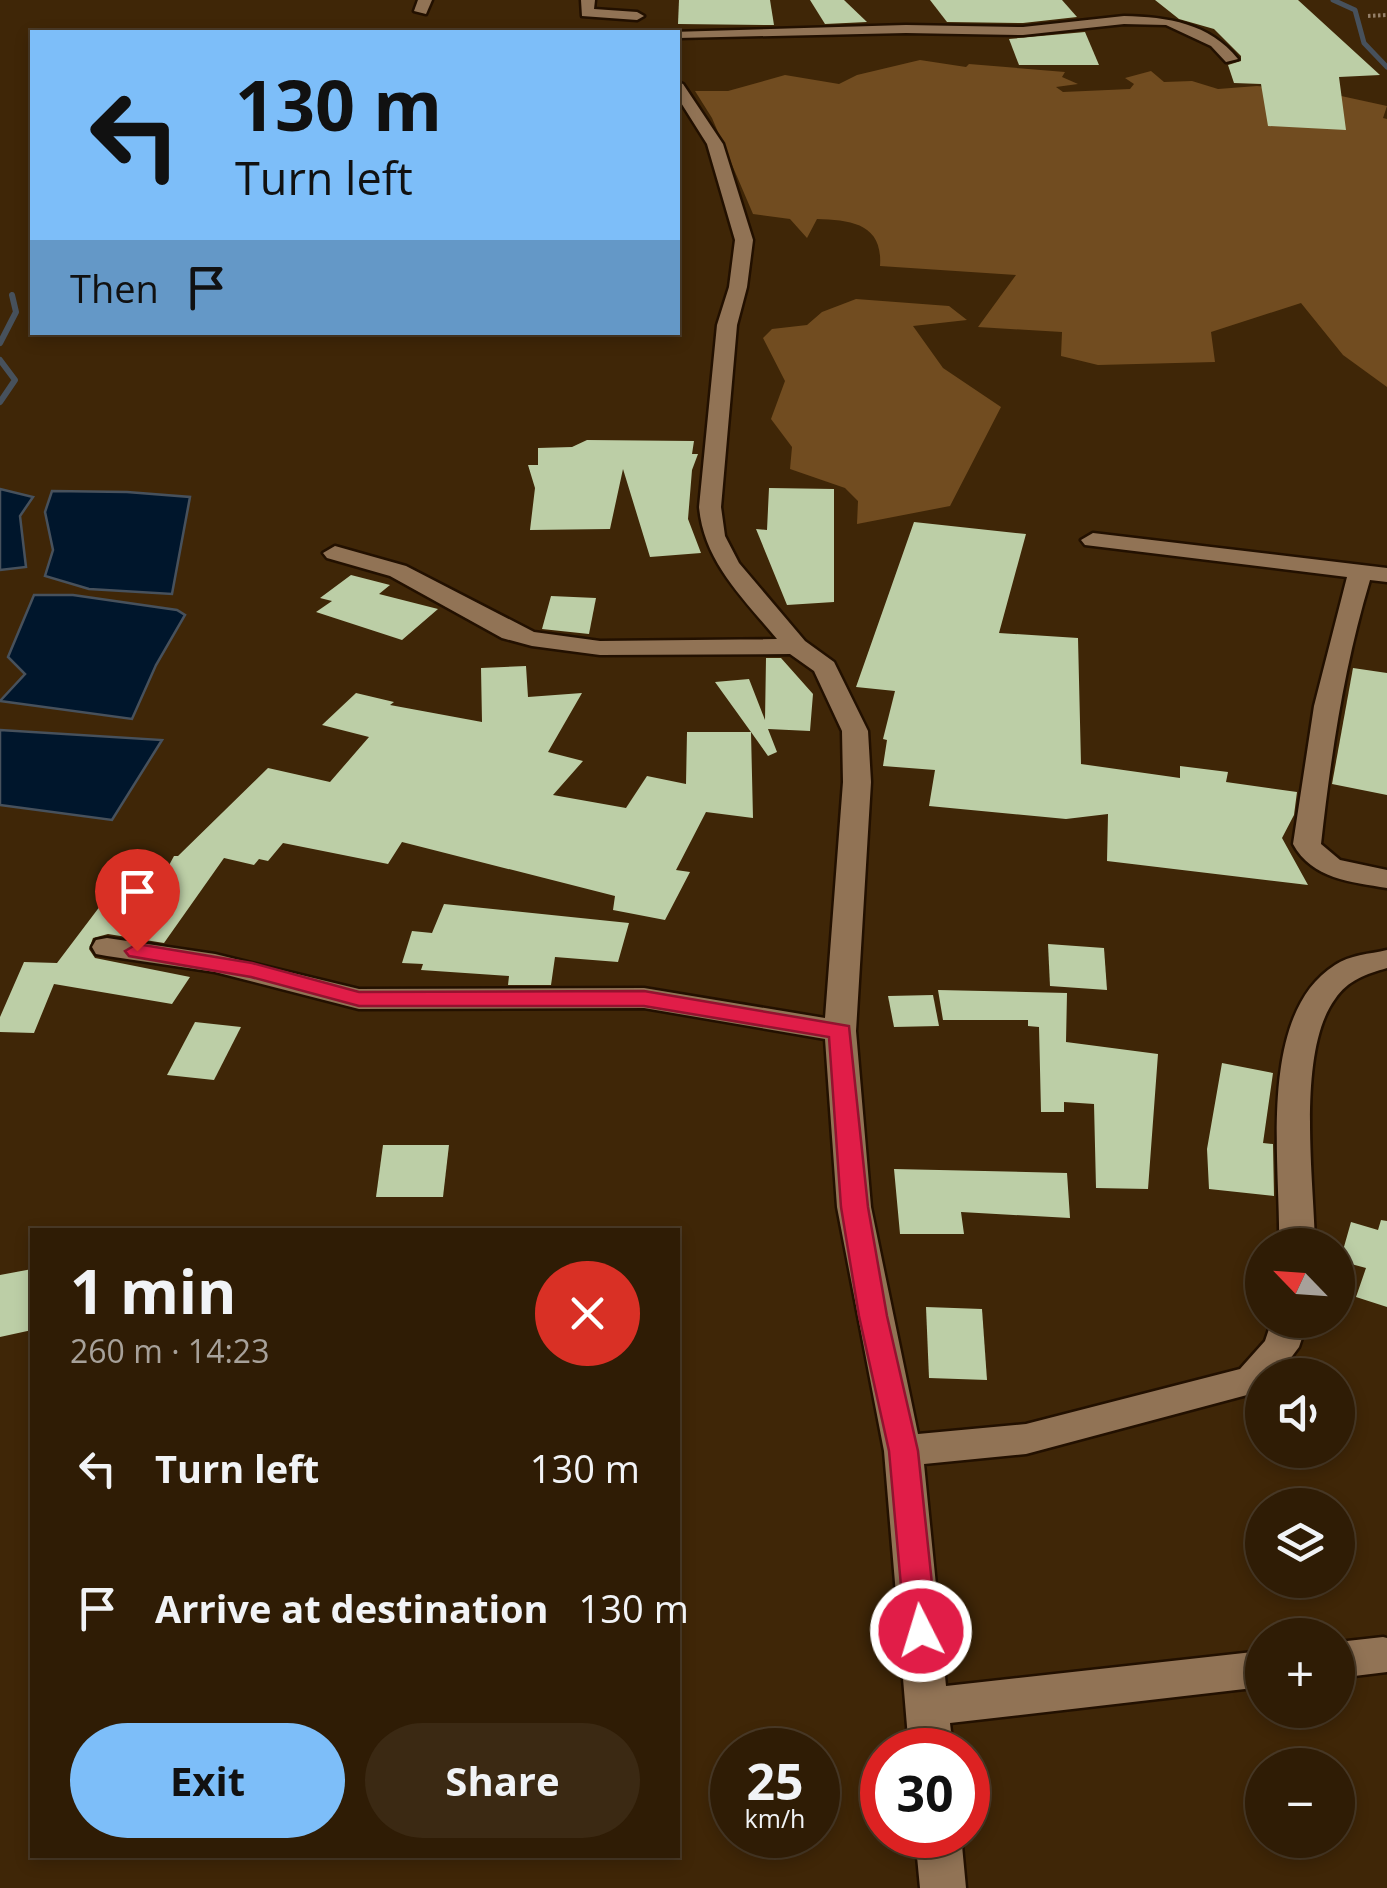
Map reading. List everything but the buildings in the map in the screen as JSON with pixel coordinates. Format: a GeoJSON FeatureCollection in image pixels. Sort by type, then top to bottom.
{"type":"FeatureCollection","features":[{"type":"Feature","properties":{"kind":"street"},"geometry":{"type":"LineString","coordinates":[[588,0],[587,14],[637,16]]}},
{"type":"Feature","properties":{"kind":"street"},"geometry":{"type":"LineString","coordinates":[[626,30],[649,0]]}},
{"type":"Feature","properties":{"kind":"street"},"geometry":{"type":"LineString","coordinates":[[680,34],[906,28],[1023,31],[1124,20],[1168,21],[1216,43],[1231,58]]}},
{"type":"Feature","properties":{"kind":"street"},"geometry":{"type":"LineString","coordinates":[[680,91],[715,144],[744,240],[738,287],[727,326],[710,506],[713,536],[729,566],[796,646],[825,666],[841,694],[854,731],[857,782],[840,1031],[854,1207],[903,1451],[929,1728]]}},
{"type":"Feature","properties":{"kind":"street"},"geometry":{"type":"LineString","coordinates":[[1093,540],[1374,573],[1340,636],[1323,723],[1308,844],[1310,852],[1323,862],[1387,879]]}},
{"type":"Feature","properties":{"kind":"street"},"geometry":{"type":"LineString","coordinates":[[336,553],[398,571],[511,633],[532,639],[600,648],[796,646]]}},
{"type":"Feature","properties":{"kind":"street"},"geometry":{"type":"LineString","coordinates":[[107,947],[252,970],[359,999],[644,998],[840,1031]]}},
{"type":"Feature","properties":{"kind":"street"},"geometry":{"type":"LineString","coordinates":[[1297,1228],[1294,1133],[1305,1018],[1319,994],[1344,972],[1387,959]]}},
{"type":"Feature","properties":{"kind":"street"},"geometry":{"type":"LineString","coordinates":[[903,1451],[1026,1439],[1252,1380],[1281,1347],[1284,1338]]}},
{"type":"Feature","properties":{"kind":"street"},"geometry":{"type":"LineString","coordinates":[[1355,1658],[1383,1655]]}},
{"type":"Feature","properties":{"kind":"street"},"geometry":{"type":"LineString","coordinates":[[928,1708],[1245,1671]]}},
{"type":"Feature","properties":{"kind":"street"},"geometry":{"type":"LineString","coordinates":[[940,1858],[943,1888]]}},
{"type":"Feature","properties":{"kind":"path"},"geometry":{"type":"LineString","coordinates":[[1368,16],[1387,15]]}},
{"type":"Feature","properties":{"kind":"shaded area"},"geometry":{"type":"Polygon","coordinates":[[[920,60],[966,67],[969,64],[1065,72],[1062,77],[1078,84],[1056,87],[1063,92],[1130,89],[1134,84],[1125,78],[1151,71],[1164,82],[1192,81],[1218,89],[1257,86],[1332,94],[1387,106],[1383,118],[1387,119],[1387,387],[1343,355],[1301,303],[1211,332],[1215,362],[1098,365],[1061,356],[1062,332],[978,327],[1016,275],[880,266],[876,241],[863,227],[817,219],[807,238],[790,219],[753,214],[712,118],[695,91],[728,91],[785,75],[839,84],[857,75],[920,60]]]}},
{"type":"Feature","properties":{"kind":"shaded area"},"geometry":{"type":"Polygon","coordinates":[[[856,299],[949,306],[967,320],[913,326],[943,368],[1001,407],[950,506],[857,524],[858,501],[845,488],[790,469],[792,447],[771,419],[785,381],[763,338],[772,329],[807,325],[822,312],[856,299]]]}},
{"type":"Feature","properties":{"kind":"water"},"geometry":{"type":"Polygon","coordinates":[[[0,489],[33,497],[20,516],[26,567],[0,570],[0,489]]]}},
{"type":"Feature","properties":{"kind":"water"},"geometry":{"type":"Polygon","coordinates":[[[52,491],[190,497],[172,594],[89,589],[45,576],[53,550],[45,512],[52,491]]]}},
{"type":"Feature","properties":{"kind":"water"},"geometry":{"type":"Polygon","coordinates":[[[34,595],[73,595],[177,610],[185,615],[156,665],[132,719],[0,701],[25,674],[8,657],[34,595]]]}},
{"type":"Feature","properties":{"kind":"water"},"geometry":{"type":"Polygon","coordinates":[[[0,730],[162,740],[112,820],[0,805],[0,730]]]}},
{"type":"Feature","properties":{"kind":"waterway"},"geometry":{"type":"LineString","coordinates":[[1333,0],[1355,10],[1364,43],[1387,67]]}},
{"type":"Feature","properties":{"kind":"waterway"},"geometry":{"type":"LineString","coordinates":[[0,343],[16,312],[12,295]]}},
{"type":"Feature","properties":{"kind":"waterway"},"geometry":{"type":"LineString","coordinates":[[0,360],[15,380],[0,402]]}},
{"type":"Feature","properties":{"kind":"route"},"geometry":{"type":"LineString","coordinates":[[137,951],[252,970],[359,999],[644,998],[840,1031],[854,1207],[903,1451],[921,1631]]}}]}
